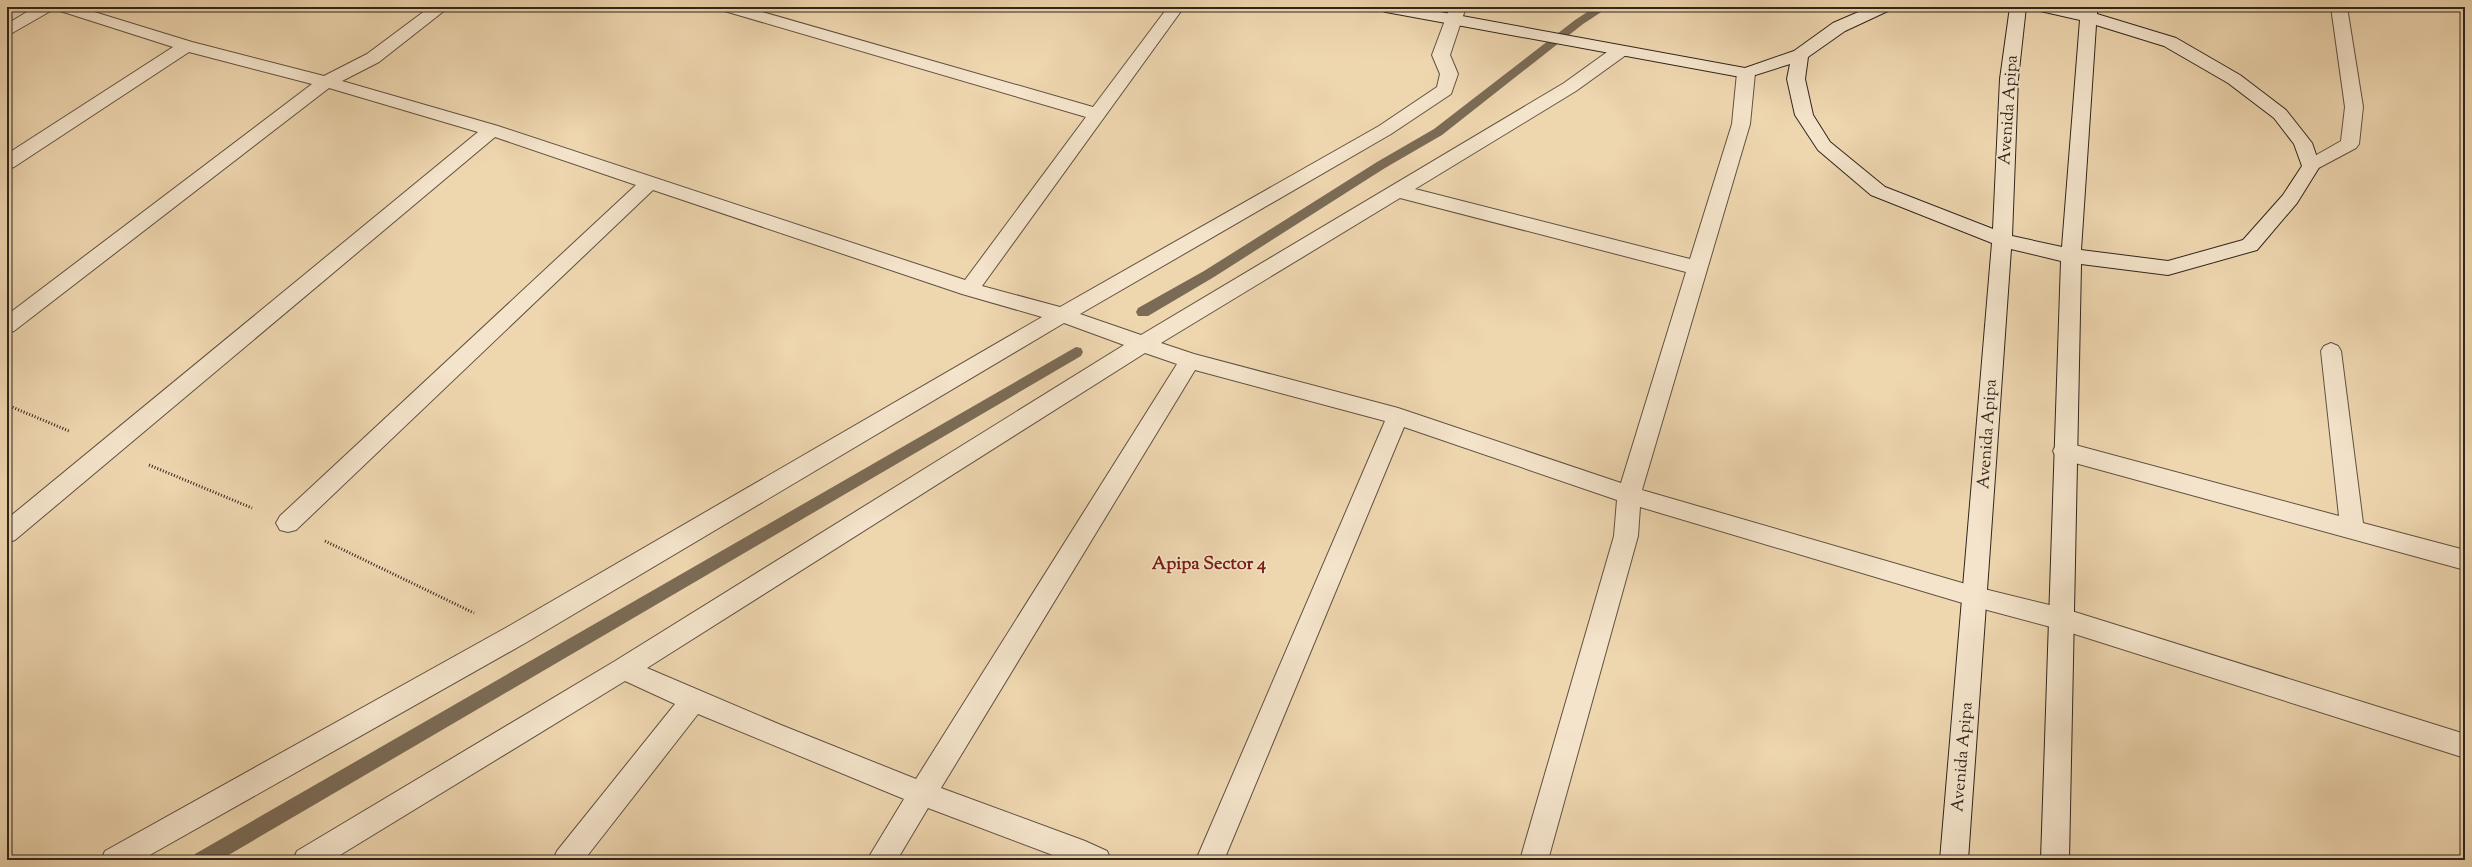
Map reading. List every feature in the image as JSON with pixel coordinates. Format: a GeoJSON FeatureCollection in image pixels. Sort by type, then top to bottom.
{"type":"FeatureCollection","features":[{"type":"Feature","properties":{"kind":"street"},"geometry":{"type":"LineString","coordinates":[[7,31],[47,7]]}},
{"type":"Feature","properties":{"kind":"street"},"geometry":{"type":"LineString","coordinates":[[61,7],[186,46],[326,82],[492,130],[969,288],[1144,343],[1190,361],[1398,416],[1629,495],[1976,597],[2062,619],[2465,746]]}},
{"type":"Feature","properties":{"kind":"street"},"geometry":{"type":"LineString","coordinates":[[7,326],[326,82],[373,58],[442,7]]}},
{"type":"Feature","properties":{"kind":"street"},"geometry":{"type":"LineString","coordinates":[[727,7],[1097,114]]}},
{"type":"Feature","properties":{"kind":"street"},"geometry":{"type":"LineString","coordinates":[[969,288],[1176,7]]}},
{"type":"Feature","properties":{"kind":"street"},"geometry":{"type":"LineString","coordinates":[[1386,7],[1456,13],[1620,51],[1746,73],[1800,55],[1839,27],[1884,7]]}},
{"type":"Feature","properties":{"kind":"street","name":"Avenida Apipa"},"geometry":{"type":"LineString","coordinates":[[1954,860],[1976,597],[2002,240],[2009,79],[2018,7]]}},
{"type":"Feature","properties":{"kind":"street"},"geometry":{"type":"LineString","coordinates":[[2042,7],[2088,12],[2170,42],[2234,79],[2280,114],[2302,143],[2311,166]]}},
{"type":"Feature","properties":{"kind":"street"},"geometry":{"type":"LineString","coordinates":[[1800,55],[1796,79],[1804,115],[1824,146],[1878,191],[2002,240],[2071,256],[2168,268],[2250,246],[2290,199],[2311,166],[2350,144],[2354,107],[2339,7]]}},
{"type":"Feature","properties":{"kind":"street"},"geometry":{"type":"LineString","coordinates":[[2055,860],[2062,619],[2064,451],[2071,256],[2088,12]]}},
{"type":"Feature","properties":{"kind":"street"},"geometry":{"type":"LineString","coordinates":[[115,860],[518,634],[1062,316],[1385,130],[1445,90],[1449,74],[1441,55],[1456,13]]}},
{"type":"Feature","properties":{"kind":"street"},"geometry":{"type":"LineString","coordinates":[[7,163],[186,46]]}},
{"type":"Feature","properties":{"kind":"street"},"geometry":{"type":"LineString","coordinates":[[307,860],[624,669],[1144,343],[1400,191],[1570,87],[1620,51]]}},
{"type":"Feature","properties":{"kind":"street"},"geometry":{"type":"LineString","coordinates":[[1534,860],[1626,536],[1629,495],[1741,124],[1746,73]]}},
{"type":"Feature","properties":{"kind":"street"},"geometry":{"type":"LineString","coordinates":[[7,533],[492,130]]}},
{"type":"Feature","properties":{"kind":"street"},"geometry":{"type":"LineString","coordinates":[[288,523],[649,183]]}},
{"type":"Feature","properties":{"kind":"street"},"geometry":{"type":"LineString","coordinates":[[1400,191],[1697,268]]}},
{"type":"Feature","properties":{"kind":"street"},"geometry":{"type":"LineString","coordinates":[[2331,351],[2352,530]]}},
{"type":"Feature","properties":{"kind":"street"},"geometry":{"type":"LineString","coordinates":[[881,860],[1190,361]]}},
{"type":"Feature","properties":{"kind":"street"},"geometry":{"type":"LineString","coordinates":[[1210,860],[1398,416]]}},
{"type":"Feature","properties":{"kind":"street"},"geometry":{"type":"LineString","coordinates":[[2064,451],[2465,560]]}},
{"type":"Feature","properties":{"kind":"street"},"geometry":{"type":"LineString","coordinates":[[624,669],[693,701],[922,794],[1059,842],[1097,860]]}},
{"type":"Feature","properties":{"kind":"street"},"geometry":{"type":"LineString","coordinates":[[567,860],[693,701]]}},
{"type":"Feature","properties":{"kind":"waterway"},"geometry":{"type":"LineString","coordinates":[[1143,312],[1209,274],[1381,165],[1438,132],[1579,22],[1603,7]]}},
{"type":"Feature","properties":{"kind":"waterway"},"geometry":{"type":"LineString","coordinates":[[202,860],[1076,352]]}},
{"type":"Feature","properties":{"kind":"district","name":"Apipa Sector 4"},"geometry":{"type":"Point","coordinates":[1209,565]}}]}
